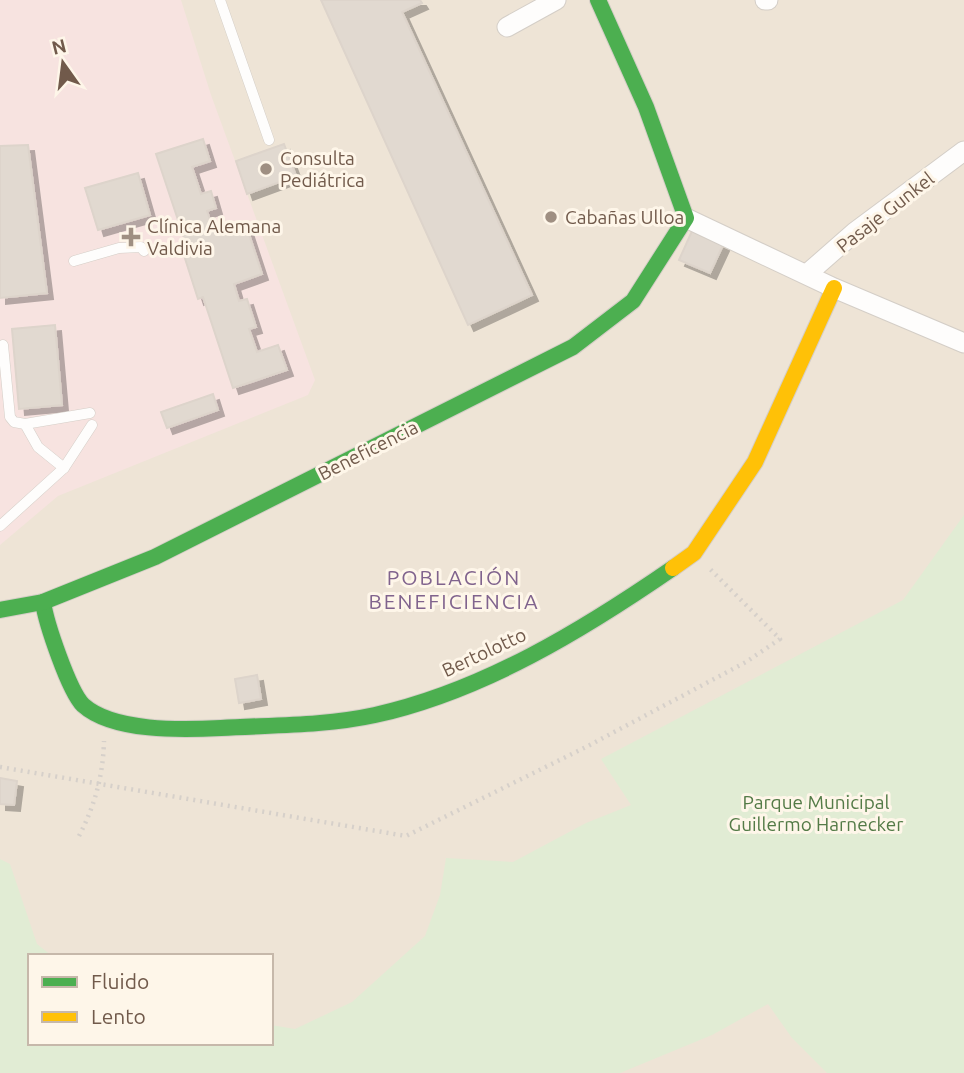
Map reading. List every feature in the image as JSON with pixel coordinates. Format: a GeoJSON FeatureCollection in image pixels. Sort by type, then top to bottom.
{"type":"FeatureCollection","features":[{"type":"Feature","properties":{"kind":"street"},"geometry":{"type":"LineString","coordinates":[[507,27],[556,0]]}},
{"type":"Feature","properties":{"kind":"street"},"geometry":{"type":"LineString","coordinates":[[598,0],[646,107],[686,218],[834,288],[964,343]]}},
{"type":"Feature","properties":{"kind":"street","name":"Pasaje Gunkel"},"geometry":{"type":"LineString","coordinates":[[807,275],[855,232],[964,151]]}},
{"type":"Feature","properties":{"kind":"street","name":"Beneficencia"},"geometry":{"type":"LineString","coordinates":[[0,610],[43,602],[155,557],[573,347],[604,326],[633,301],[686,218]]}},
{"type":"Feature","properties":{"kind":"street","name":"Bertolotto"},"geometry":{"type":"LineString","coordinates":[[104,720],[186,730],[374,715],[463,687],[594,622],[694,553],[755,462],[834,288]]}},
{"type":"Feature","properties":{"kind":"street"},"geometry":{"type":"LineString","coordinates":[[43,602],[47,626],[81,703],[104,720]]}},
{"type":"Feature","properties":{"kind":"lane"},"geometry":{"type":"LineString","coordinates":[[220,0],[269,140]]}},
{"type":"Feature","properties":{"kind":"lane"},"geometry":{"type":"LineString","coordinates":[[74,261],[126,246],[141,247],[144,251]]}},
{"type":"Feature","properties":{"kind":"lane"},"geometry":{"type":"LineString","coordinates":[[3,345],[10,417],[14,422],[25,424],[90,412]]}},
{"type":"Feature","properties":{"kind":"lane"},"geometry":{"type":"LineString","coordinates":[[25,424],[38,447],[64,468]]}},
{"type":"Feature","properties":{"kind":"lane"},"geometry":{"type":"LineString","coordinates":[[0,526],[64,468],[92,425]]}},
{"type":"Feature","properties":{"kind":"path"},"geometry":{"type":"LineString","coordinates":[[0,767],[406,836],[586,747],[746,662],[780,639],[694,553]]}},
{"type":"Feature","properties":{"kind":"path"},"geometry":{"type":"LineString","coordinates":[[79,836],[93,809],[103,772],[104,720]]}},
{"type":"Feature","properties":{"kind":"shaded area"},"geometry":{"type":"Polygon","coordinates":[[[0,0],[964,0],[964,1073],[0,1073],[0,0]]]}},
{"type":"Feature","properties":{"kind":"shaded area","name":"Clínica Alemana Valdivia"},"geometry":{"type":"Polygon","coordinates":[[[0,0],[181,0],[211,95],[315,380],[308,395],[58,496],[0,545],[0,0]]]}},
{"type":"Feature","properties":{"kind":"green space","name":"Parque Municipal Guillermo Harnecker"},"geometry":{"type":"Polygon","coordinates":[[[964,515],[964,1073],[827,1073],[792,1038],[768,1004],[712,1035],[620,1073],[0,1073],[0,859],[10,864],[37,944],[50,954],[28,954],[28,1045],[273,1045],[273,1025],[295,1029],[352,1002],[425,936],[440,895],[446,858],[513,862],[586,823],[631,805],[601,759],[903,600],[964,515]]]}},
{"type":"Feature","properties":{"kind":"building"},"geometry":{"type":"Polygon","coordinates":[[[321,0],[420,0],[422,3],[402,12],[532,295],[468,325],[321,0]]]}},
{"type":"Feature","properties":{"kind":"building"},"geometry":{"type":"Polygon","coordinates":[[[203,139],[210,161],[192,167],[201,194],[211,191],[216,208],[207,211],[214,232],[245,222],[262,274],[234,284],[239,301],[247,299],[256,327],[249,329],[257,352],[278,345],[287,370],[233,388],[203,297],[198,299],[181,246],[186,244],[156,154],[203,139]]]}},
{"type":"Feature","properties":{"kind":"building","name":"Consulta Pediátrica"},"geometry":{"type":"Polygon","coordinates":[[[284,144],[296,176],[247,194],[236,161],[284,144]]]}},
{"type":"Feature","properties":{"kind":"building"},"geometry":{"type":"Polygon","coordinates":[[[28,145],[47,293],[0,298],[0,146],[28,145]]]}},
{"type":"Feature","properties":{"kind":"building"},"geometry":{"type":"Polygon","coordinates":[[[138,173],[150,215],[98,230],[85,188],[138,173]]]}},
{"type":"Feature","properties":{"kind":"building"},"geometry":{"type":"Polygon","coordinates":[[[692,231],[723,245],[710,273],[679,260],[692,231]]]}},
{"type":"Feature","properties":{"kind":"building"},"geometry":{"type":"Polygon","coordinates":[[[55,325],[62,405],[19,409],[12,329],[55,325]]]}},
{"type":"Feature","properties":{"kind":"building"},"geometry":{"type":"Polygon","coordinates":[[[213,394],[218,410],[167,428],[161,412],[213,394]]]}},
{"type":"Feature","properties":{"kind":"building"},"geometry":{"type":"Polygon","coordinates":[[[257,675],[261,699],[239,703],[235,679],[257,675]]]}},
{"type":"Feature","properties":{"kind":"building"},"geometry":{"type":"Polygon","coordinates":[[[0,778],[17,781],[14,805],[0,804],[0,778]]]}},
{"type":"Feature","properties":{"kind":"traffic: fast"},"geometry":{"type":"LineString","coordinates":[[0,610],[43,602],[155,557],[573,347],[633,301],[686,218],[646,107],[598,0]]}},
{"type":"Feature","properties":{"kind":"traffic: fast"},"geometry":{"type":"LineString","coordinates":[[43,602],[53,640],[71,686],[83,705],[96,714],[130,725],[168,729],[298,724],[375,715],[454,691],[531,656],[604,614],[673,568]]}},
{"type":"Feature","properties":{"kind":"traffic: slow"},"geometry":{"type":"LineString","coordinates":[[673,568],[694,553],[755,462],[834,288]]}},
{"type":"Feature","properties":{"kind":"place","name":"Consulta Pediátrica"},"geometry":{"type":"Point","coordinates":[266,169]}},
{"type":"Feature","properties":{"kind":"place","name":"Cabañas Ulloa"},"geometry":{"type":"Point","coordinates":[551,217]}},
{"type":"Feature","properties":{"kind":"place","name":"Clínica Alemana Valdivia"},"geometry":{"type":"Point","coordinates":[131,237]}},
{"type":"Feature","properties":{"kind":"district","name":"POBLACIÓN BENEFICIENCIA"},"geometry":{"type":"Point","coordinates":[454,589]}}]}
